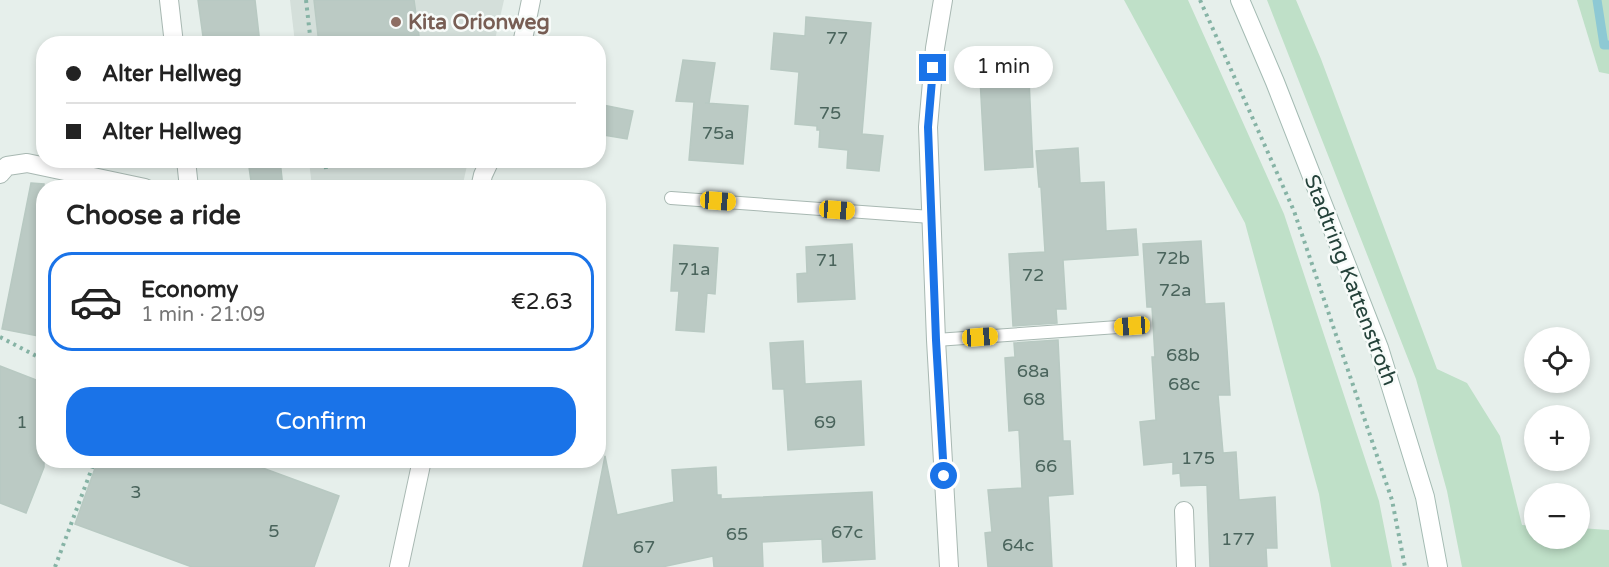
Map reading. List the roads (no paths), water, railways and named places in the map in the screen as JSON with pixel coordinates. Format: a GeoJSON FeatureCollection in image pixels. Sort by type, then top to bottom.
{"type":"FeatureCollection","features":[{"type":"Feature","properties":{"kind":"street"},"geometry":{"type":"LineString","coordinates":[[169,0],[173,36]]}},
{"type":"Feature","properties":{"kind":"street"},"geometry":{"type":"LineString","coordinates":[[524,36],[531,0]]}},
{"type":"Feature","properties":{"kind":"street"},"geometry":{"type":"LineString","coordinates":[[943,0],[935,48],[928,127],[936,340],[949,567]]}},
{"type":"Feature","properties":{"kind":"street","name":"Stadtring Kattenstroth"},"geometry":{"type":"LineString","coordinates":[[1239,0],[1275,82],[1379,348],[1425,497],[1438,567]]}},
{"type":"Feature","properties":{"kind":"street"},"geometry":{"type":"LineString","coordinates":[[0,174],[7,166],[27,163],[36,165]]}},
{"type":"Feature","properties":{"kind":"street"},"geometry":{"type":"LineString","coordinates":[[51,168],[107,180]]}},
{"type":"Feature","properties":{"kind":"street"},"geometry":{"type":"LineString","coordinates":[[399,567],[420,468]]}},
{"type":"Feature","properties":{"kind":"street"},"geometry":{"type":"LineString","coordinates":[[1184,511],[1185,567]]}},
{"type":"Feature","properties":{"kind":"lane"},"geometry":{"type":"LineString","coordinates":[[671,198],[931,217]]}},
{"type":"Feature","properties":{"kind":"lane"},"geometry":{"type":"LineString","coordinates":[[936,340],[1132,326]]}},
{"type":"Feature","properties":{"kind":"waterway"},"geometry":{"type":"LineString","coordinates":[[1597,0],[1604,45],[1609,45]]}},
{"type":"Feature","properties":{"kind":"place","name":"Kita Orionweg"},"geometry":{"type":"Point","coordinates":[396,22]}}]}
